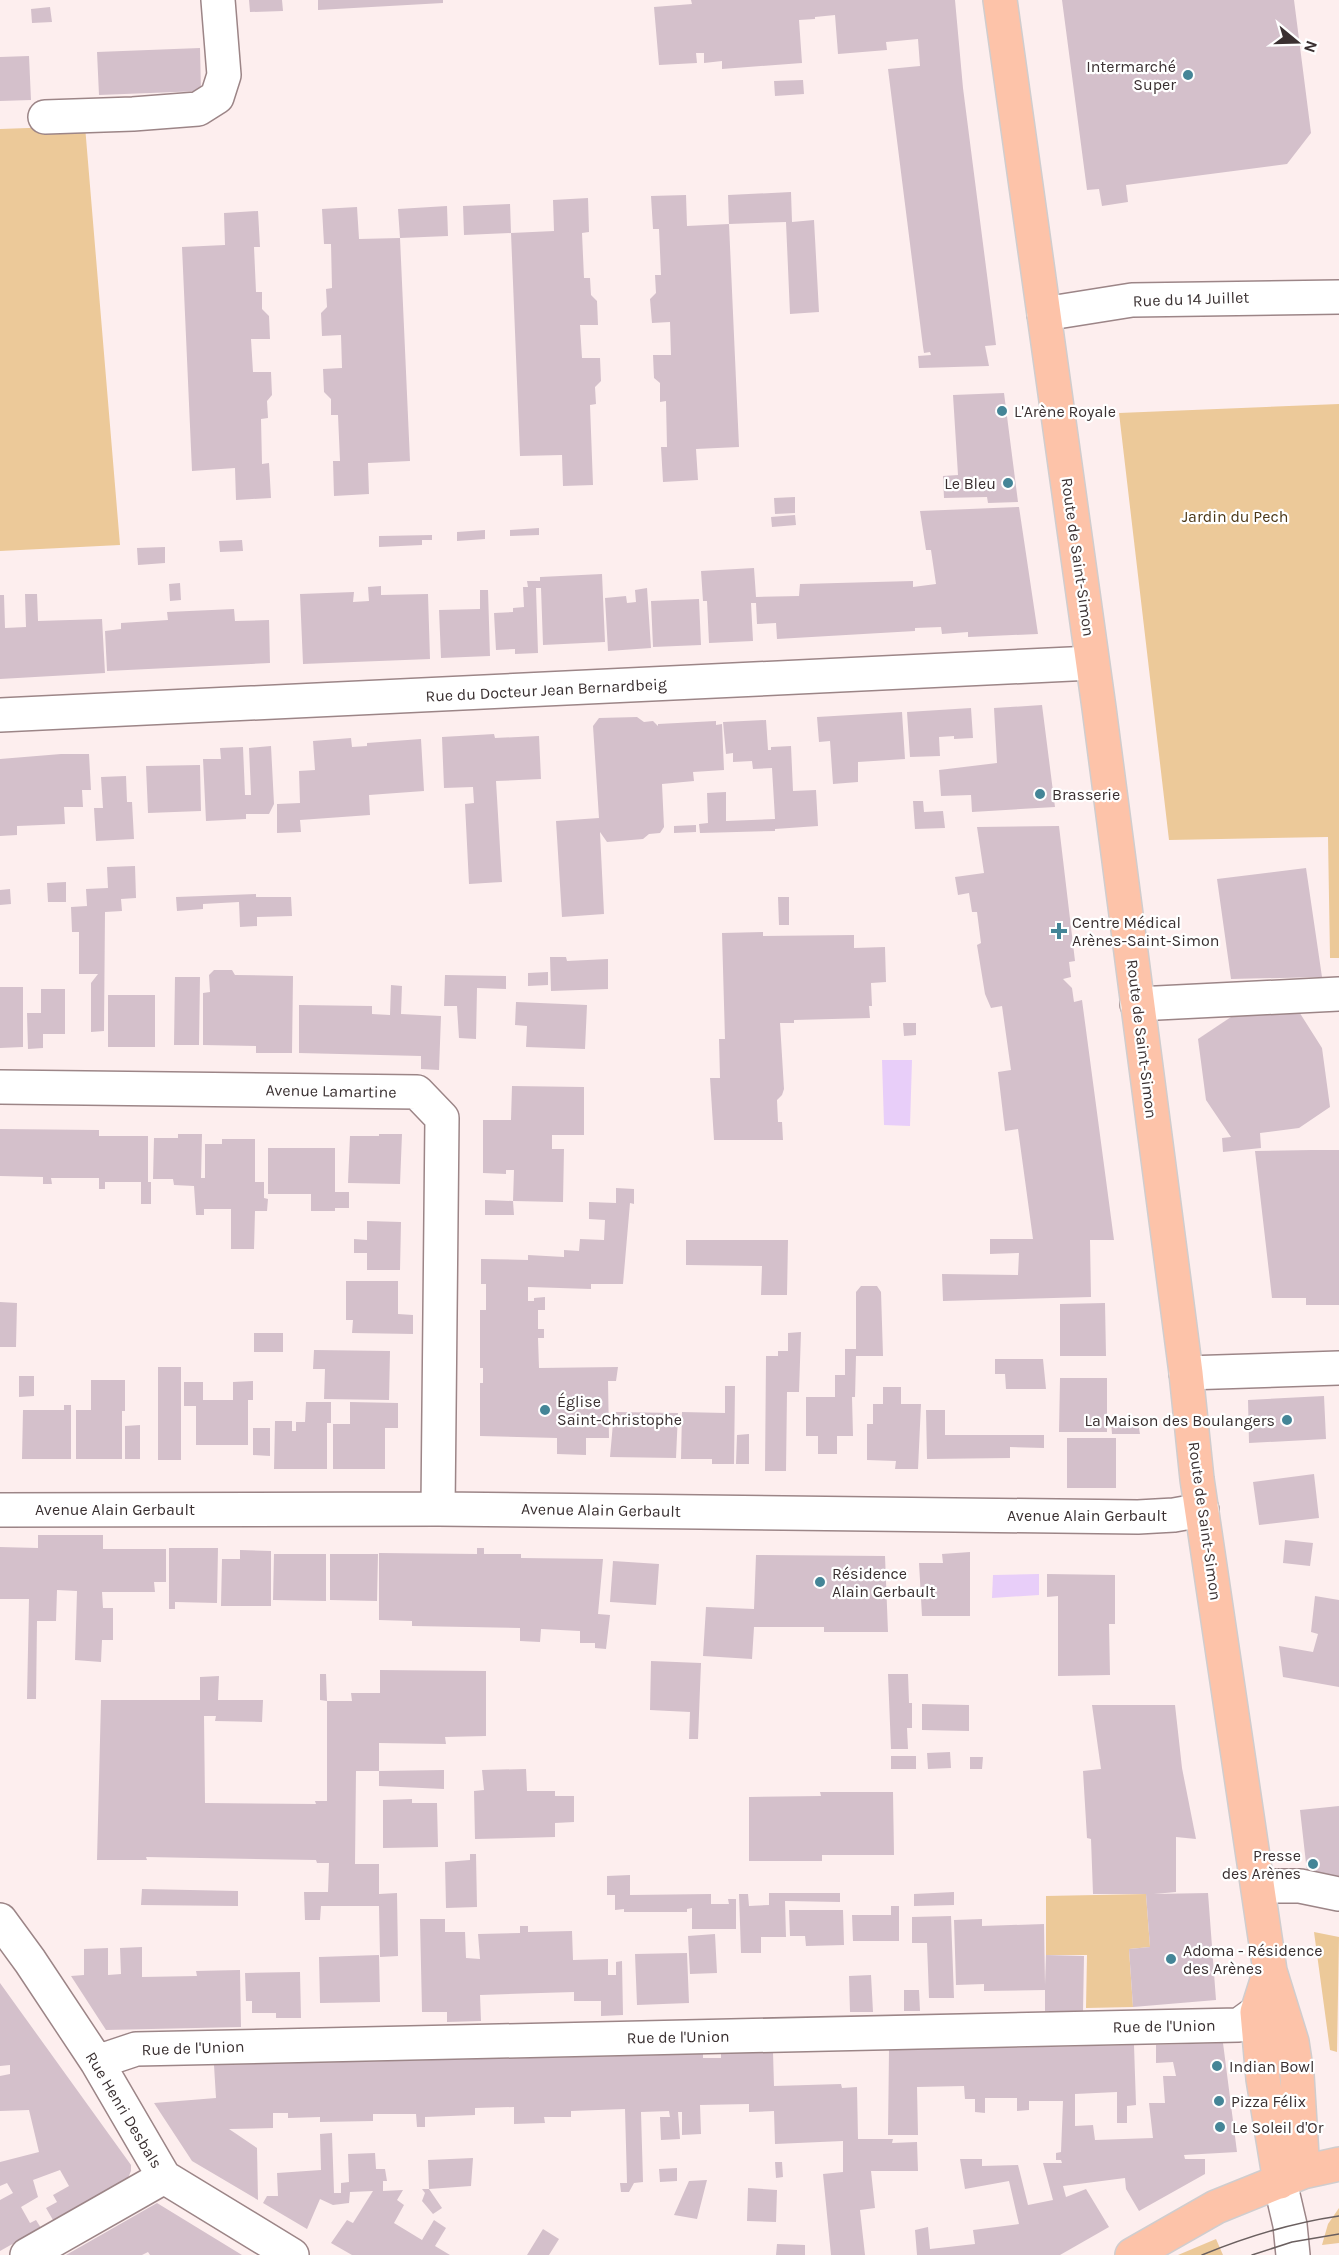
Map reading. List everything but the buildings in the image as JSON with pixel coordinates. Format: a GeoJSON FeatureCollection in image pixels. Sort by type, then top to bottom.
{"type":"FeatureCollection","features":[{"type":"Feature","properties":{"kind":"main road","name":"Route de Saint-Simon"},"geometry":{"type":"LineString","coordinates":[[1000,0],[1092,663],[1202,1510],[1270,1971],[1292,2042],[1296,2075],[1291,2177]]}},
{"type":"Feature","properties":{"kind":"main road","name":"Route de Saint-Simon"},"geometry":{"type":"LineString","coordinates":[[1270,1971],[1257,2012],[1260,2046],[1291,2177]]}},
{"type":"Feature","properties":{"kind":"main road"},"geometry":{"type":"LineString","coordinates":[[1132,2255],[1216,2207],[1291,2177],[1339,2164]]}},
{"type":"Feature","properties":{"kind":"street"},"geometry":{"type":"LineString","coordinates":[[45,117],[198,109],[216,97],[224,75],[218,0]]}},
{"type":"Feature","properties":{"kind":"street","name":"Rue du 14 Juillet"},"geometry":{"type":"LineString","coordinates":[[1044,314],[1132,300],[1339,297]]}},
{"type":"Feature","properties":{"kind":"street","name":"Rue du Docteur Jean Bernardbeig"},"geometry":{"type":"LineString","coordinates":[[0,715],[1092,663]]}},
{"type":"Feature","properties":{"kind":"street"},"geometry":{"type":"LineString","coordinates":[[1137,1004],[1339,993]]}},
{"type":"Feature","properties":{"kind":"street","name":"Avenue Lamartine"},"geometry":{"type":"LineString","coordinates":[[0,1087],[417,1092],[442,1118],[438,1509]]}},
{"type":"Feature","properties":{"kind":"street"},"geometry":{"type":"LineString","coordinates":[[1186,1373],[1339,1368]]}},
{"type":"Feature","properties":{"kind":"street","name":"Avenue Alain Gerbault"},"geometry":{"type":"LineString","coordinates":[[0,1510],[438,1509],[1138,1516],[1174,1515],[1202,1510]]}},
{"type":"Feature","properties":{"kind":"street"},"geometry":{"type":"LineString","coordinates":[[1259,1886],[1300,1886],[1339,1894]]}},
{"type":"Feature","properties":{"kind":"street","name":"Rue Henri Desbals"},"geometry":{"type":"LineString","coordinates":[[0,1920],[97,2062],[164,2177],[292,2255]]}},
{"type":"Feature","properties":{"kind":"street","name":"Rue de l'Union"},"geometry":{"type":"LineString","coordinates":[[97,2062],[136,2049],[1239,2025],[1257,2012]]}},
{"type":"Feature","properties":{"kind":"street"},"geometry":{"type":"LineString","coordinates":[[27,2255],[164,2177]]}},
{"type":"Feature","properties":{"kind":"street"},"geometry":{"type":"LineString","coordinates":[[1291,2177],[1292,2240]]}},
{"type":"Feature","properties":{"kind":"green space"},"geometry":{"type":"Polygon","coordinates":[[[85,126],[120,545],[0,551],[0,129],[85,126]]]}},
{"type":"Feature","properties":{"kind":"green space","name":"Jardin du Pech"},"geometry":{"type":"Polygon","coordinates":[[[1339,404],[1339,958],[1330,958],[1328,837],[1169,840],[1119,413],[1339,404]]]}},
{"type":"Feature","properties":{"kind":"green space"},"geometry":{"type":"Polygon","coordinates":[[[1146,1894],[1150,1947],[1129,1949],[1133,2007],[1086,2008],[1087,1955],[1046,1955],[1046,1896],[1146,1894]]]}},
{"type":"Feature","properties":{"kind":"green space"},"geometry":{"type":"Polygon","coordinates":[[[1314,1932],[1339,1937],[1337,2052],[1330,2050],[1314,1932]]]}},
{"type":"Feature","properties":{"kind":"green space"},"geometry":{"type":"Polygon","coordinates":[[[1339,2208],[1339,2243],[1322,2245],[1328,2224],[1339,2208]]]}},
{"type":"Feature","properties":{"kind":"green space"},"geometry":{"type":"Polygon","coordinates":[[[1216,2239],[1223,2255],[1178,2255],[1216,2239]]]}},
{"type":"Feature","properties":{"kind":"shaded area"},"geometry":{"type":"Polygon","coordinates":[[[882,1060],[912,1060],[910,1126],[884,1125],[882,1060]]]}},
{"type":"Feature","properties":{"kind":"shaded area"},"geometry":{"type":"Polygon","coordinates":[[[1039,1574],[1039,1595],[992,1598],[993,1575],[1039,1574]]]}},
{"type":"Feature","properties":{"kind":"tram line"},"geometry":{"type":"LineString","coordinates":[[1202,2255],[1269,2231],[1339,2216]]}},
{"type":"Feature","properties":{"kind":"tram line"},"geometry":{"type":"LineString","coordinates":[[1252,2255],[1292,2242],[1339,2234]]}},
{"type":"Feature","properties":{"kind":"place","name":"Intermarché Super"},"geometry":{"type":"Point","coordinates":[1188,75]}},
{"type":"Feature","properties":{"kind":"place","name":"L'Arène Royale"},"geometry":{"type":"Point","coordinates":[1002,411]}},
{"type":"Feature","properties":{"kind":"place","name":"Le Bleu"},"geometry":{"type":"Point","coordinates":[1008,483]}},
{"type":"Feature","properties":{"kind":"place","name":"Brasserie"},"geometry":{"type":"Point","coordinates":[1040,794]}},
{"type":"Feature","properties":{"kind":"place","name":"Centre Médical Arènes-Saint-Simon"},"geometry":{"type":"Point","coordinates":[1059,931]}},
{"type":"Feature","properties":{"kind":"place","name":"Église Saint-Christophe"},"geometry":{"type":"Point","coordinates":[545,1410]}},
{"type":"Feature","properties":{"kind":"place","name":"La Maison des Boulangers"},"geometry":{"type":"Point","coordinates":[1287,1420]}},
{"type":"Feature","properties":{"kind":"place","name":"Résidence Alain Gerbault"},"geometry":{"type":"Point","coordinates":[820,1582]}},
{"type":"Feature","properties":{"kind":"place","name":"Presse des Arènes"},"geometry":{"type":"Point","coordinates":[1313,1864]}},
{"type":"Feature","properties":{"kind":"place","name":"Adoma - Résidence des Arènes"},"geometry":{"type":"Point","coordinates":[1171,1959]}},
{"type":"Feature","properties":{"kind":"place","name":"Indian Bowl"},"geometry":{"type":"Point","coordinates":[1217,2066]}},
{"type":"Feature","properties":{"kind":"place","name":"Pizza Félix"},"geometry":{"type":"Point","coordinates":[1219,2101]}},
{"type":"Feature","properties":{"kind":"place","name":"Le Soleil d'Or"},"geometry":{"type":"Point","coordinates":[1220,2127]}}]}
